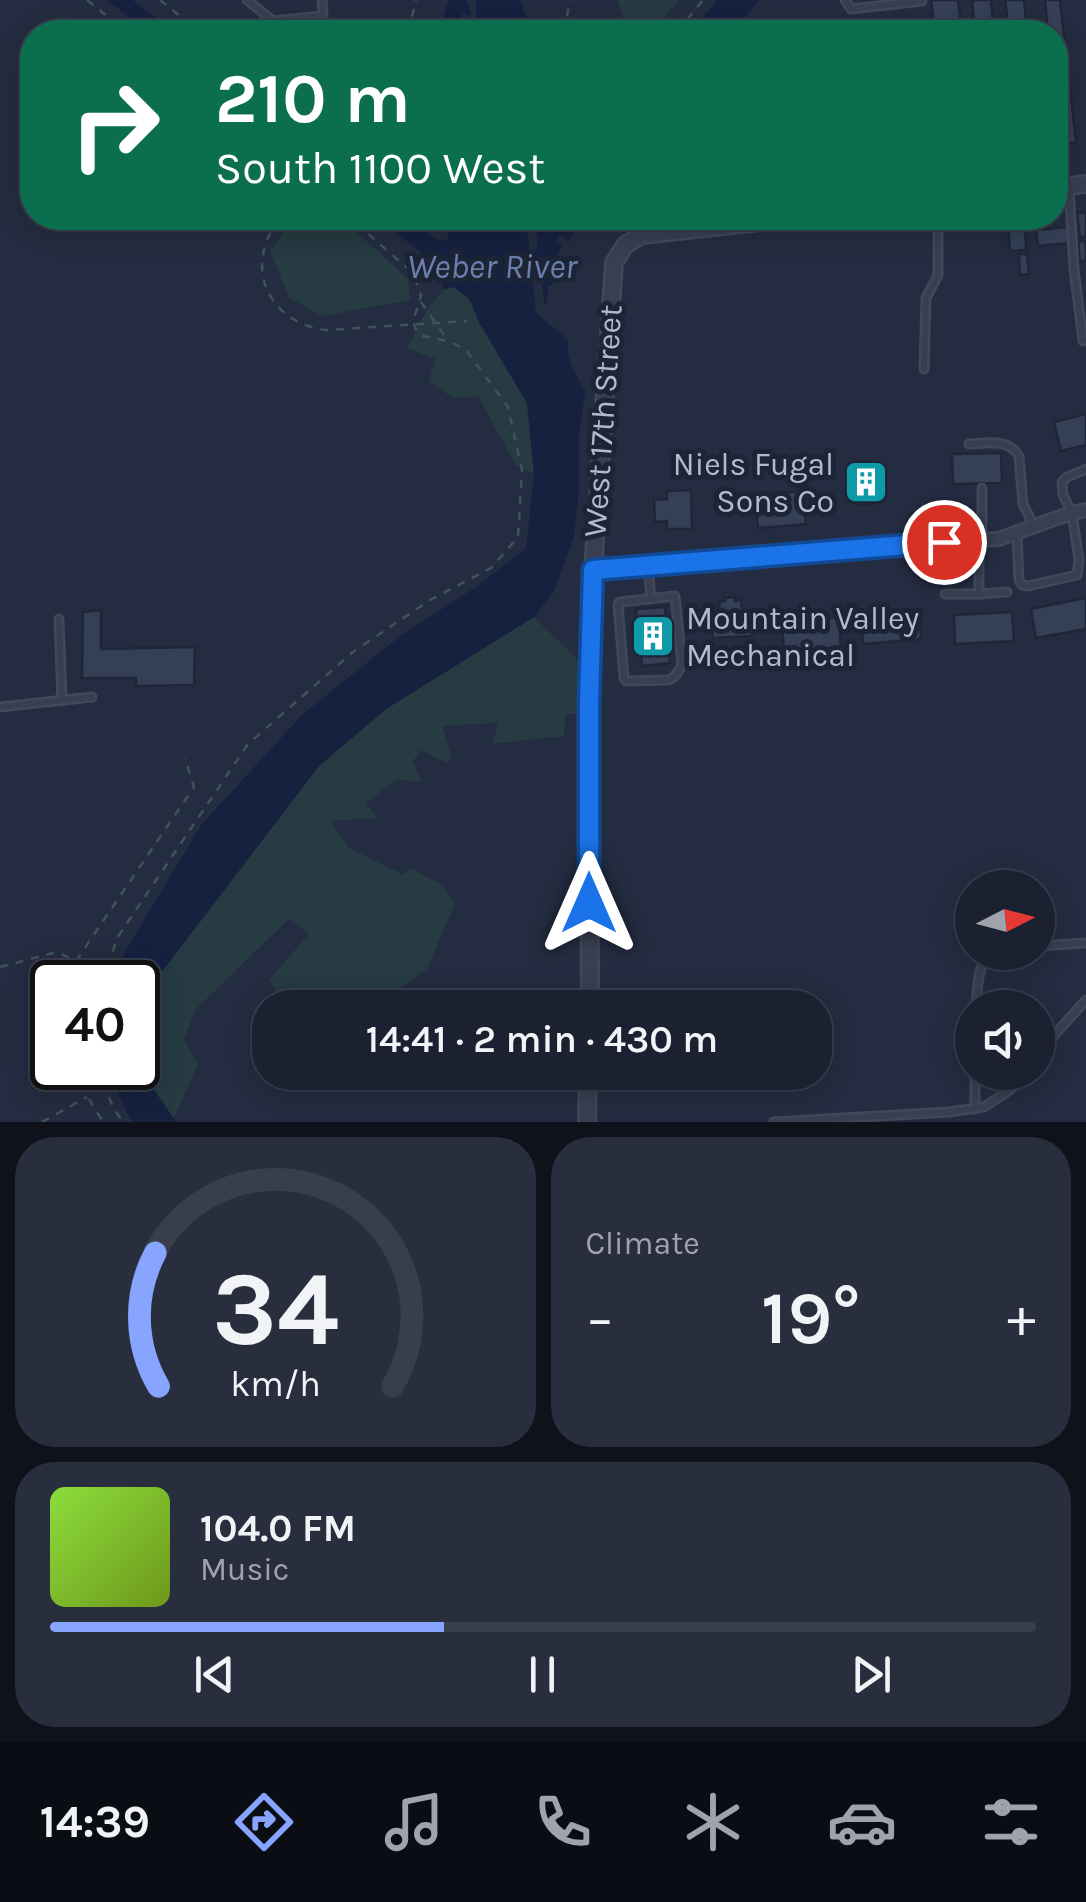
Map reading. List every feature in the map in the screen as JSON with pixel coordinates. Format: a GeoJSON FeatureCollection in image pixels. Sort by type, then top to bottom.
{"type":"FeatureCollection","features":[{"type":"Feature","properties":{"kind":"street","name":"West 17th Street"},"geometry":{"type":"LineString","coordinates":[[590,990],[589,703],[593,570],[613,272],[617,256],[629,241],[693,230]]}},
{"type":"Feature","properties":{"kind":"street"},"geometry":{"type":"LineString","coordinates":[[593,570],[999,539],[1086,510]]}},
{"type":"Feature","properties":{"kind":"street"},"geometry":{"type":"LineString","coordinates":[[587,1122],[588,1090]]}},
{"type":"Feature","properties":{"kind":"lane"},"geometry":{"type":"LineString","coordinates":[[247,0],[272,20]]}},
{"type":"Feature","properties":{"kind":"lane"},"geometry":{"type":"LineString","coordinates":[[283,20],[323,16],[322,0]]}},
{"type":"Feature","properties":{"kind":"lane"},"geometry":{"type":"LineString","coordinates":[[845,0],[850,9],[922,1]]}},
{"type":"Feature","properties":{"kind":"lane"},"geometry":{"type":"LineString","coordinates":[[1070,186],[1083,340]]}},
{"type":"Feature","properties":{"kind":"lane"},"geometry":{"type":"LineString","coordinates":[[924,368],[926,298],[938,275],[938,230]]}},
{"type":"Feature","properties":{"kind":"lane"},"geometry":{"type":"LineString","coordinates":[[969,444],[1001,443],[1016,450],[1023,504],[1034,528]]}},
{"type":"Feature","properties":{"kind":"lane"},"geometry":{"type":"LineString","coordinates":[[1017,534],[1022,585],[1077,575],[1072,513],[1063,495],[1062,482],[1086,469]]}},
{"type":"Feature","properties":{"kind":"lane"},"geometry":{"type":"LineString","coordinates":[[980,594],[982,488]]}},
{"type":"Feature","properties":{"kind":"lane"},"geometry":{"type":"LineString","coordinates":[[648,566],[651,599]]}},
{"type":"Feature","properties":{"kind":"lane"},"geometry":{"type":"LineString","coordinates":[[945,594],[1007,592]]}},
{"type":"Feature","properties":{"kind":"lane"},"geometry":{"type":"LineString","coordinates":[[675,596],[682,664],[669,680],[629,683],[624,678],[618,604],[651,599],[675,596]]}},
{"type":"Feature","properties":{"kind":"lane"},"geometry":{"type":"LineString","coordinates":[[59,619],[62,700]]}},
{"type":"Feature","properties":{"kind":"lane"},"geometry":{"type":"LineString","coordinates":[[0,707],[92,697]]}},
{"type":"Feature","properties":{"kind":"lane"},"geometry":{"type":"LineString","coordinates":[[1055,945],[1086,943]]}},
{"type":"Feature","properties":{"kind":"lane"},"geometry":{"type":"LineString","coordinates":[[1055,1034],[1086,1000]]}},
{"type":"Feature","properties":{"kind":"lane"},"geometry":{"type":"LineString","coordinates":[[974,1090],[975,1108]]}},
{"type":"Feature","properties":{"kind":"lane"},"geometry":{"type":"LineString","coordinates":[[774,1122],[975,1108],[995,1102],[1010,1090]]}},
{"type":"Feature","properties":{"kind":"path"},"geometry":{"type":"LineString","coordinates":[[87,0],[112,20]]}},
{"type":"Feature","properties":{"kind":"path"},"geometry":{"type":"LineString","coordinates":[[160,0],[185,20]]}},
{"type":"Feature","properties":{"kind":"path"},"geometry":{"type":"LineString","coordinates":[[687,20],[703,0]]}},
{"type":"Feature","properties":{"kind":"path"},"geometry":{"type":"LineString","coordinates":[[271,230],[262,267],[268,290],[286,316],[312,329],[467,321]]}},
{"type":"Feature","properties":{"kind":"path"},"geometry":{"type":"LineString","coordinates":[[110,960],[117,938],[248,744],[353,652],[430,600],[491,568],[518,537],[522,470],[510,414],[469,354],[448,341],[417,333],[414,318],[420,290],[413,273],[364,230]]}},
{"type":"Feature","properties":{"kind":"path"},"geometry":{"type":"LineString","coordinates":[[420,301],[448,341]]}},
{"type":"Feature","properties":{"kind":"path"},"geometry":{"type":"LineString","coordinates":[[77,960],[194,787],[185,758]]}},
{"type":"Feature","properties":{"kind":"path"},"geometry":{"type":"LineString","coordinates":[[0,966],[57,952],[74,960]]}},
{"type":"Feature","properties":{"kind":"path"},"geometry":{"type":"LineString","coordinates":[[86,1090],[102,1122]]}},
{"type":"Feature","properties":{"kind":"path"},"geometry":{"type":"LineString","coordinates":[[106,1090],[122,1122]]}},
{"type":"Feature","properties":{"kind":"path"},"geometry":{"type":"LineString","coordinates":[[42,1122],[88,1097]]}},
{"type":"Feature","properties":{"kind":"shaded area"},"geometry":{"type":"Polygon","coordinates":[[[618,0],[679,0],[662,20],[624,20],[618,0]]]}},
{"type":"Feature","properties":{"kind":"shaded area"},"geometry":{"type":"Polygon","coordinates":[[[286,230],[354,230],[408,279],[410,300],[323,316],[289,298],[270,251],[286,230]]]}},
{"type":"Feature","properties":{"kind":"shaded area"},"geometry":{"type":"Polygon","coordinates":[[[454,287],[469,299],[527,403],[534,474],[516,466],[478,396],[453,398],[429,381],[435,359],[407,348],[428,308],[444,289],[454,287]]]}},
{"type":"Feature","properties":{"kind":"shaded area"},"geometry":{"type":"Polygon","coordinates":[[[534,617],[585,667],[584,714],[565,714],[564,736],[493,744],[498,723],[442,726],[452,757],[446,763],[421,750],[413,761],[421,782],[396,780],[366,803],[378,818],[330,821],[349,848],[402,874],[412,869],[444,886],[455,904],[427,969],[397,990],[276,990],[269,980],[309,934],[289,919],[196,1009],[184,1040],[198,1064],[174,1118],[154,1090],[160,1090],[160,974],[319,766],[386,709],[534,617]]]}},
{"type":"Feature","properties":{"kind":"water"},"geometry":{"type":"Polygon","coordinates":[[[107,0],[133,0],[158,20],[133,20],[107,0]]]}},
{"type":"Feature","properties":{"kind":"water"},"geometry":{"type":"Polygon","coordinates":[[[448,0],[467,0],[469,16],[462,13],[461,20],[443,20],[448,0]]]}},
{"type":"Feature","properties":{"kind":"water"},"geometry":{"type":"Polygon","coordinates":[[[483,0],[520,0],[527,20],[488,20],[483,0]]]}},
{"type":"Feature","properties":{"kind":"water"},"geometry":{"type":"Polygon","coordinates":[[[717,0],[759,0],[743,20],[701,20],[717,0]]]}},
{"type":"Feature","properties":{"kind":"water","name":"Weber River"},"geometry":{"type":"Polygon","coordinates":[[[393,230],[424,230],[448,240],[447,230],[527,230],[536,313],[568,340],[571,365],[585,392],[574,537],[554,591],[534,617],[386,709],[319,766],[160,974],[160,960],[122,960],[202,824],[303,714],[403,634],[476,587],[526,548],[534,474],[527,403],[469,299],[454,287],[444,289],[438,266],[393,230]]]}},
{"type":"Feature","properties":{"kind":"water"},"geometry":{"type":"Polygon","coordinates":[[[542,230],[563,247],[550,263],[554,267],[547,303],[544,303],[535,233],[542,230]]]}},
{"type":"Feature","properties":{"kind":"water"},"geometry":{"type":"Polygon","coordinates":[[[555,230],[576,230],[568,241],[555,230]]]}},
{"type":"Feature","properties":{"kind":"water","name":"Weber River"},"geometry":{"type":"Polygon","coordinates":[[[117,1090],[154,1090],[176,1122],[133,1122],[117,1090]]]}},
{"type":"Feature","properties":{"kind":"building"},"geometry":{"type":"Polygon","coordinates":[[[931,0],[958,0],[960,20],[934,20],[931,0]]]}},
{"type":"Feature","properties":{"kind":"building"},"geometry":{"type":"Polygon","coordinates":[[[972,0],[991,0],[993,20],[974,20],[972,0]]]}},
{"type":"Feature","properties":{"kind":"building"},"geometry":{"type":"Polygon","coordinates":[[[1005,0],[1024,0],[1026,20],[1008,20],[1005,0]]]}},
{"type":"Feature","properties":{"kind":"building"},"geometry":{"type":"Polygon","coordinates":[[[1045,0],[1060,0],[1062,20],[1047,20],[1045,0]]]}},
{"type":"Feature","properties":{"kind":"building"},"geometry":{"type":"Polygon","coordinates":[[[1068,71],[1076,142],[1068,143],[1068,71]]]}},
{"type":"Feature","properties":{"kind":"building"},"geometry":{"type":"Polygon","coordinates":[[[1086,212],[1086,237],[1080,237],[1077,213],[1086,212]]]}},
{"type":"Feature","properties":{"kind":"building"},"geometry":{"type":"Polygon","coordinates":[[[1068,227],[1070,243],[1038,246],[1036,230],[1068,227]]]}},
{"type":"Feature","properties":{"kind":"building"},"geometry":{"type":"Polygon","coordinates":[[[1008,230],[1025,230],[1026,250],[1010,251],[1008,230]]]}},
{"type":"Feature","properties":{"kind":"building"},"geometry":{"type":"Polygon","coordinates":[[[1078,241],[1086,241],[1086,260],[1080,261],[1078,241]]]}},
{"type":"Feature","properties":{"kind":"building"},"geometry":{"type":"Polygon","coordinates":[[[1019,254],[1027,254],[1029,274],[1020,275],[1019,254]]]}},
{"type":"Feature","properties":{"kind":"building"},"geometry":{"type":"Polygon","coordinates":[[[1086,414],[1086,445],[1061,451],[1054,422],[1086,414]]]}},
{"type":"Feature","properties":{"kind":"building"},"geometry":{"type":"Polygon","coordinates":[[[1001,453],[1002,483],[953,484],[952,454],[1001,453]]]}},
{"type":"Feature","properties":{"kind":"building","name":"Niels Fugal Sons Co"},"geometry":{"type":"Polygon","coordinates":[[[884,468],[886,493],[878,493],[879,503],[857,505],[857,496],[848,496],[846,471],[884,468]]]}},
{"type":"Feature","properties":{"kind":"building"},"geometry":{"type":"Polygon","coordinates":[[[691,490],[692,529],[667,529],[667,521],[655,522],[654,500],[667,499],[667,491],[691,490]]]}},
{"type":"Feature","properties":{"kind":"building"},"geometry":{"type":"Polygon","coordinates":[[[803,491],[806,524],[758,528],[755,496],[803,491]]]}},
{"type":"Feature","properties":{"kind":"building"},"geometry":{"type":"Polygon","coordinates":[[[735,597],[735,601],[741,600],[742,611],[750,611],[752,636],[713,638],[712,614],[720,613],[719,602],[735,597]]]}},
{"type":"Feature","properties":{"kind":"building"},"geometry":{"type":"Polygon","coordinates":[[[1086,598],[1086,629],[1036,638],[1031,609],[1086,598]]]}},
{"type":"Feature","properties":{"kind":"building","name":"Mountain Valley Mechanical"},"geometry":{"type":"Polygon","coordinates":[[[665,607],[670,663],[642,666],[636,609],[665,607]]]}},
{"type":"Feature","properties":{"kind":"building"},"geometry":{"type":"Polygon","coordinates":[[[919,609],[921,639],[863,644],[861,614],[919,609]]]}},
{"type":"Feature","properties":{"kind":"building"},"geometry":{"type":"Polygon","coordinates":[[[101,610],[101,649],[195,647],[194,685],[136,686],[136,678],[82,678],[83,612],[101,610]]]}},
{"type":"Feature","properties":{"kind":"building"},"geometry":{"type":"Polygon","coordinates":[[[1012,612],[1014,641],[955,644],[954,615],[1012,612]]]}},
{"type":"Feature","properties":{"kind":"building"},"geometry":{"type":"Polygon","coordinates":[[[838,617],[841,647],[784,652],[782,622],[838,617]]]}},
{"type":"Feature","properties":{"kind":"waterway","name":"Weber River"},"geometry":{"type":"LineString","coordinates":[[486,0],[486,20]]}},
{"type":"Feature","properties":{"kind":"waterway"},"geometry":{"type":"LineString","coordinates":[[523,273],[557,230]]}},
{"type":"Feature","properties":{"kind":"place","name":"Niels Fugal Sons Co"},"geometry":{"type":"Point","coordinates":[866,482]}},
{"type":"Feature","properties":{"kind":"place","name":"Mountain Valley Mechanical"},"geometry":{"type":"Point","coordinates":[653,636]}},
{"type":"Feature","properties":{"kind":"route"},"geometry":{"type":"LineString","coordinates":[[589,903],[593,570],[944,542]]}}]}
